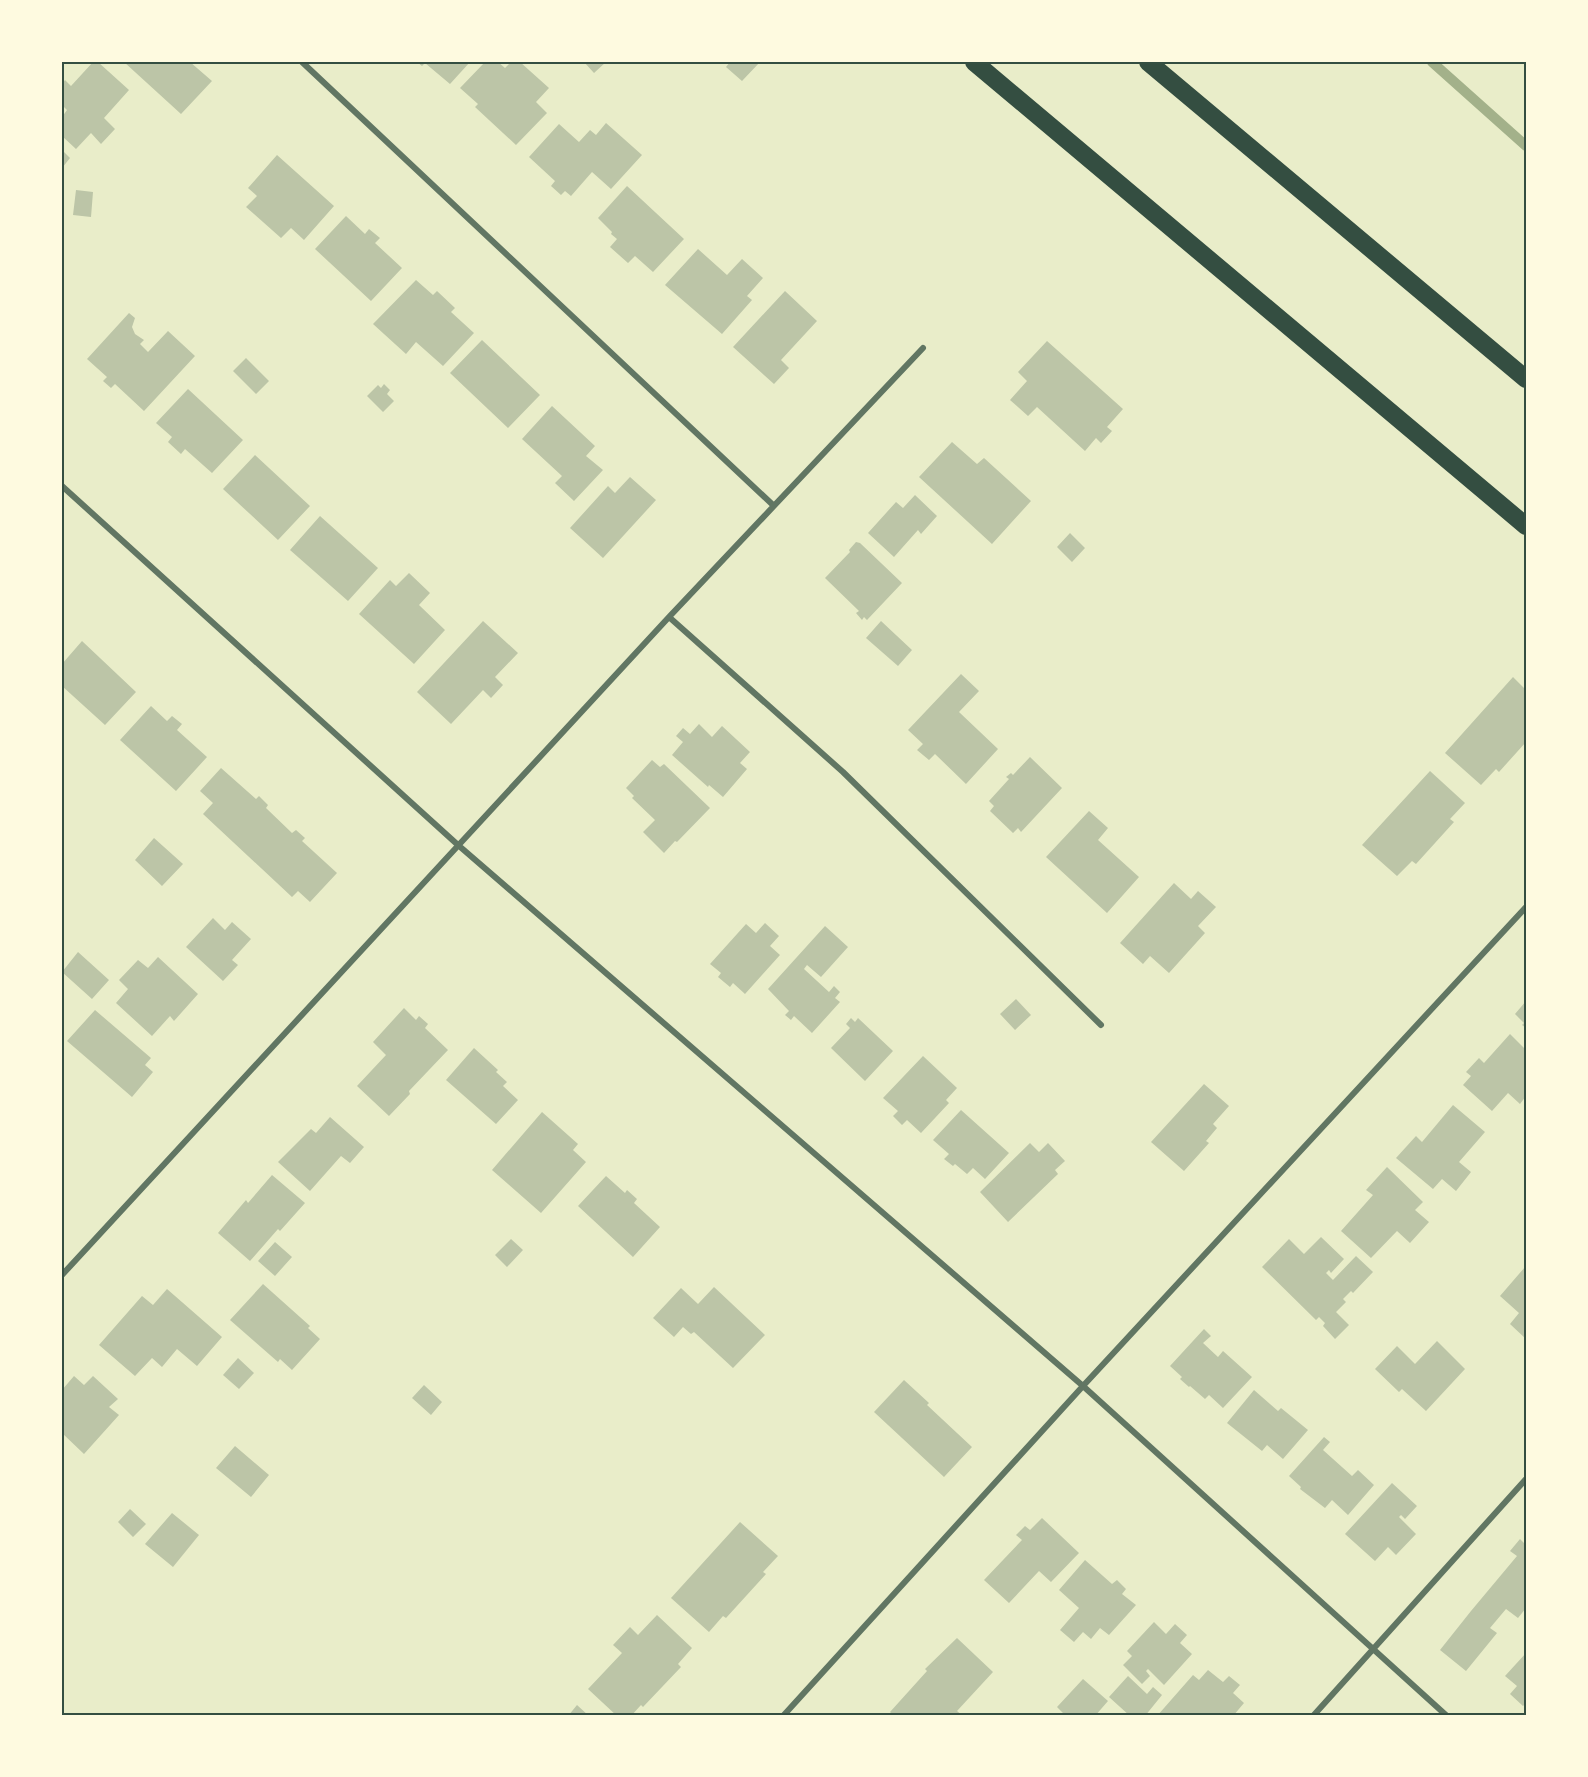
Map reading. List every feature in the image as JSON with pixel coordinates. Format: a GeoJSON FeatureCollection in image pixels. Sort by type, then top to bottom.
{"type":"FeatureCollection","features":[{"type":"Feature","properties":{"kind":"highway"},"geometry":{"type":"LineString","coordinates":[[974,62],[1527,526]]}},
{"type":"Feature","properties":{"kind":"highway"},"geometry":{"type":"LineString","coordinates":[[1148,62],[1527,379]]}},
{"type":"Feature","properties":{"kind":"street"},"geometry":{"type":"LineString","coordinates":[[302,62],[773,505]]}},
{"type":"Feature","properties":{"kind":"street"},"geometry":{"type":"LineString","coordinates":[[62,1275],[669,616],[923,348]]}},
{"type":"Feature","properties":{"kind":"street"},"geometry":{"type":"LineString","coordinates":[[62,486],[458,845],[1083,1386],[1447,1716]]}},
{"type":"Feature","properties":{"kind":"street"},"geometry":{"type":"LineString","coordinates":[[669,616],[843,772],[1101,1025]]}},
{"type":"Feature","properties":{"kind":"street"},"geometry":{"type":"LineString","coordinates":[[783,1716],[1083,1386],[1527,908]]}},
{"type":"Feature","properties":{"kind":"street"},"geometry":{"type":"LineString","coordinates":[[1312,1716],[1527,1479]]}},
{"type":"Feature","properties":{"kind":"building"},"geometry":{"type":"Polygon","coordinates":[[[93,62],[98,62],[129,90],[104,118],[115,129],[101,144],[91,133],[76,149],[62,136],[62,117],[67,110],[62,105],[62,84],[65,80],[71,86],[93,62]]]}},
{"type":"Feature","properties":{"kind":"building"},"geometry":{"type":"Polygon","coordinates":[[[124,62],[190,62],[212,81],[181,114],[124,62]]]}},
{"type":"Feature","properties":{"kind":"building"},"geometry":{"type":"Polygon","coordinates":[[[417,62],[470,62],[450,84],[425,63],[422,66],[417,62]]]}},
{"type":"Feature","properties":{"kind":"building"},"geometry":{"type":"Polygon","coordinates":[[[485,62],[498,62],[505,68],[511,62],[520,62],[549,88],[536,102],[547,113],[516,145],[475,107],[478,104],[460,88],[485,62]]]}},
{"type":"Feature","properties":{"kind":"building"},"geometry":{"type":"Polygon","coordinates":[[[584,62],[606,62],[594,73],[584,62]]]}},
{"type":"Feature","properties":{"kind":"building"},"geometry":{"type":"Polygon","coordinates":[[[730,62],[760,62],[742,81],[726,67],[730,62]]]}},
{"type":"Feature","properties":{"kind":"building"},"geometry":{"type":"Polygon","coordinates":[[[606,123],[642,155],[611,189],[592,172],[571,196],[565,191],[561,195],[551,186],[555,181],[529,157],[559,124],[579,142],[590,130],[596,135],[606,123]]]}},
{"type":"Feature","properties":{"kind":"building"},"geometry":{"type":"Polygon","coordinates":[[[62,150],[70,158],[62,168],[62,150]]]}},
{"type":"Feature","properties":{"kind":"building"},"geometry":{"type":"Polygon","coordinates":[[[277,155],[334,206],[304,240],[291,228],[281,238],[246,207],[257,196],[248,188],[277,155]]]}},
{"type":"Feature","properties":{"kind":"building"},"geometry":{"type":"Polygon","coordinates":[[[627,186],[684,239],[653,272],[635,256],[628,263],[610,247],[617,239],[598,218],[627,186]]]}},
{"type":"Feature","properties":{"kind":"building"},"geometry":{"type":"Polygon","coordinates":[[[76,190],[93,192],[91,217],[73,215],[76,190]]]}},
{"type":"Feature","properties":{"kind":"building"},"geometry":{"type":"Polygon","coordinates":[[[346,216],[365,234],[369,229],[380,238],[375,243],[402,268],[371,301],[315,249],[346,216]]]}},
{"type":"Feature","properties":{"kind":"building"},"geometry":{"type":"Polygon","coordinates":[[[698,249],[727,275],[742,259],[763,278],[747,296],[752,300],[722,334],[665,285],[698,249]]]}},
{"type":"Feature","properties":{"kind":"building"},"geometry":{"type":"Polygon","coordinates":[[[416,280],[433,295],[437,291],[455,308],[451,312],[474,333],[443,366],[416,342],[406,354],[373,324],[416,280]]]}},
{"type":"Feature","properties":{"kind":"building"},"geometry":{"type":"Polygon","coordinates":[[[785,291],[817,321],[781,360],[789,368],[774,384],[733,347],[785,291]]]}},
{"type":"Feature","properties":{"kind":"building"},"geometry":{"type":"Polygon","coordinates":[[[129,313],[135,318],[132,327],[135,334],[144,340],[140,344],[148,352],[168,331],[195,356],[144,411],[115,384],[111,388],[103,381],[107,377],[87,359],[129,313]]]}},
{"type":"Feature","properties":{"kind":"building"},"geometry":{"type":"Polygon","coordinates":[[[482,340],[540,395],[508,428],[450,373],[482,340]]]}},
{"type":"Feature","properties":{"kind":"building"},"geometry":{"type":"Polygon","coordinates":[[[1047,341],[1123,409],[1107,427],[1112,431],[1101,443],[1096,438],[1085,451],[1037,407],[1028,416],[1010,400],[1027,381],[1018,372],[1047,341]]]}},
{"type":"Feature","properties":{"kind":"building"},"geometry":{"type":"Polygon","coordinates":[[[246,358],[269,381],[256,394],[233,371],[246,358]]]}},
{"type":"Feature","properties":{"kind":"building"},"geometry":{"type":"Polygon","coordinates":[[[384,384],[390,390],[387,394],[394,401],[383,412],[367,396],[378,385],[381,388],[384,384]]]}},
{"type":"Feature","properties":{"kind":"building"},"geometry":{"type":"Polygon","coordinates":[[[188,389],[243,440],[212,473],[185,449],[181,454],[168,442],[172,437],[156,423],[188,389]]]}},
{"type":"Feature","properties":{"kind":"building"},"geometry":{"type":"Polygon","coordinates":[[[552,406],[595,446],[586,456],[603,470],[574,501],[555,483],[562,476],[522,439],[552,406]]]}},
{"type":"Feature","properties":{"kind":"building"},"geometry":{"type":"Polygon","coordinates":[[[952,442],[977,464],[984,458],[1031,501],[992,544],[919,477],[952,442]]]}},
{"type":"Feature","properties":{"kind":"building"},"geometry":{"type":"Polygon","coordinates":[[[255,455],[310,506],[278,540],[223,489],[255,455]]]}},
{"type":"Feature","properties":{"kind":"building"},"geometry":{"type":"Polygon","coordinates":[[[630,477],[656,500],[603,558],[570,528],[608,486],[615,493],[630,477]]]}},
{"type":"Feature","properties":{"kind":"building"},"geometry":{"type":"Polygon","coordinates":[[[915,495],[937,516],[921,534],[918,530],[894,557],[868,533],[896,502],[903,508],[915,495]]]}},
{"type":"Feature","properties":{"kind":"building"},"geometry":{"type":"Polygon","coordinates":[[[320,516],[378,568],[348,601],[290,550],[320,516]]]}},
{"type":"Feature","properties":{"kind":"building"},"geometry":{"type":"Polygon","coordinates":[[[1070,533],[1085,548],[1072,562],[1057,547],[1070,533]]]}},
{"type":"Feature","properties":{"kind":"building"},"geometry":{"type":"Polygon","coordinates":[[[856,542],[860,543],[902,583],[867,620],[864,617],[862,620],[856,613],[859,611],[825,578],[850,552],[849,550],[856,542]]]}},
{"type":"Feature","properties":{"kind":"building"},"geometry":{"type":"Polygon","coordinates":[[[409,573],[430,593],[419,605],[445,630],[414,664],[359,614],[390,580],[396,586],[409,573]]]}},
{"type":"Feature","properties":{"kind":"building"},"geometry":{"type":"Polygon","coordinates":[[[483,621],[518,653],[495,677],[503,685],[491,698],[483,690],[451,724],[417,692],[483,621]]]}},
{"type":"Feature","properties":{"kind":"building"},"geometry":{"type":"Polygon","coordinates":[[[881,621],[912,650],[898,666],[866,638],[881,621]]]}},
{"type":"Feature","properties":{"kind":"building"},"geometry":{"type":"Polygon","coordinates":[[[82,641],[136,692],[105,725],[62,686],[62,664],[82,641]]]}},
{"type":"Feature","properties":{"kind":"building"},"geometry":{"type":"Polygon","coordinates":[[[961,674],[979,691],[959,712],[998,749],[966,784],[935,754],[929,760],[917,750],[923,744],[908,730],[961,674]]]}},
{"type":"Feature","properties":{"kind":"building"},"geometry":{"type":"Polygon","coordinates":[[[1513,677],[1526,690],[1526,742],[1499,772],[1496,769],[1481,785],[1445,753],[1513,677]]]}},
{"type":"Feature","properties":{"kind":"building"},"geometry":{"type":"Polygon","coordinates":[[[151,706],[167,721],[172,716],[182,724],[177,730],[207,757],[176,791],[120,740],[151,706]]]}},
{"type":"Feature","properties":{"kind":"building"},"geometry":{"type":"Polygon","coordinates":[[[699,724],[712,737],[722,726],[750,752],[740,763],[747,769],[723,797],[709,785],[708,787],[672,755],[683,742],[676,736],[683,728],[690,734],[699,724]]]}},
{"type":"Feature","properties":{"kind":"building"},"geometry":{"type":"Polygon","coordinates":[[[1030,757],[1062,788],[1021,832],[1018,828],[1013,833],[990,811],[994,806],[989,801],[1009,779],[1006,777],[1011,773],[1013,775],[1030,757]]]}},
{"type":"Feature","properties":{"kind":"building"},"geometry":{"type":"Polygon","coordinates":[[[652,760],[660,767],[664,764],[710,808],[664,853],[643,832],[655,820],[632,798],[634,796],[626,788],[652,760]]]}},
{"type":"Feature","properties":{"kind":"building"},"geometry":{"type":"Polygon","coordinates":[[[221,768],[256,799],[259,796],[268,805],[266,808],[292,833],[296,830],[305,838],[302,841],[337,873],[310,902],[298,891],[292,897],[203,814],[213,803],[200,791],[221,768]]]}},
{"type":"Feature","properties":{"kind":"building"},"geometry":{"type":"Polygon","coordinates":[[[1430,771],[1465,803],[1450,819],[1454,822],[1416,864],[1412,861],[1397,876],[1362,845],[1430,771]]]}},
{"type":"Feature","properties":{"kind":"building"},"geometry":{"type":"Polygon","coordinates":[[[1089,811],[1108,828],[1098,840],[1139,877],[1107,913],[1046,857],[1089,811]]]}},
{"type":"Feature","properties":{"kind":"building"},"geometry":{"type":"Polygon","coordinates":[[[154,838],[183,864],[162,886],[135,860],[154,838]]]}},
{"type":"Feature","properties":{"kind":"building"},"geometry":{"type":"Polygon","coordinates":[[[1174,883],[1191,899],[1198,891],[1216,907],[1198,926],[1205,933],[1169,973],[1150,956],[1143,964],[1120,943],[1174,883]]]}},
{"type":"Feature","properties":{"kind":"building"},"geometry":{"type":"Polygon","coordinates":[[[213,918],[225,930],[232,922],[251,939],[232,960],[238,965],[223,981],[186,947],[213,918]]]}},
{"type":"Feature","properties":{"kind":"building"},"geometry":{"type":"Polygon","coordinates":[[[765,923],[779,936],[770,946],[780,955],[745,994],[733,983],[730,987],[718,977],[721,973],[710,964],[746,924],[756,933],[765,923]]]}},
{"type":"Feature","properties":{"kind":"building"},"geometry":{"type":"Polygon","coordinates":[[[825,926],[848,947],[821,977],[807,965],[804,969],[829,992],[834,986],[840,992],[835,998],[840,1002],[812,1033],[794,1016],[791,1020],[785,1015],[789,1011],[768,989],[825,926]]]}},
{"type":"Feature","properties":{"kind":"building"},"geometry":{"type":"Polygon","coordinates":[[[78,952],[109,980],[92,999],[62,972],[78,952]]]}},
{"type":"Feature","properties":{"kind":"building"},"geometry":{"type":"Polygon","coordinates":[[[158,957],[198,994],[174,1021],[170,1016],[152,1036],[116,1003],[128,989],[119,980],[138,960],[148,968],[158,957]]]}},
{"type":"Feature","properties":{"kind":"building"},"geometry":{"type":"Polygon","coordinates":[[[1016,999],[1031,1015],[1015,1030],[1000,1014],[1016,999]]]}},
{"type":"Feature","properties":{"kind":"building"},"geometry":{"type":"Polygon","coordinates":[[[1526,1001],[1526,1028],[1515,1014],[1526,1001]]]}},
{"type":"Feature","properties":{"kind":"building"},"geometry":{"type":"Polygon","coordinates":[[[404,1008],[416,1020],[419,1016],[428,1024],[425,1028],[448,1050],[389,1116],[357,1086],[386,1055],[373,1042],[404,1008]]]}},
{"type":"Feature","properties":{"kind":"building"},"geometry":{"type":"Polygon","coordinates":[[[95,1010],[151,1058],[145,1065],[153,1072],[132,1097],[67,1041],[95,1010]]]}},
{"type":"Feature","properties":{"kind":"building"},"geometry":{"type":"Polygon","coordinates":[[[851,1018],[855,1022],[858,1018],[893,1051],[865,1081],[831,1048],[850,1028],[846,1024],[851,1018]]]}},
{"type":"Feature","properties":{"kind":"building"},"geometry":{"type":"Polygon","coordinates":[[[1510,1034],[1526,1050],[1526,1096],[1520,1104],[1508,1093],[1492,1111],[1463,1085],[1471,1076],[1466,1072],[1479,1058],[1484,1063],[1510,1034]]]}},
{"type":"Feature","properties":{"kind":"building"},"geometry":{"type":"Polygon","coordinates":[[[474,1048],[498,1070],[496,1072],[507,1082],[503,1086],[518,1100],[496,1124],[446,1080],[474,1048]]]}},
{"type":"Feature","properties":{"kind":"building"},"geometry":{"type":"Polygon","coordinates":[[[923,1056],[957,1088],[946,1100],[949,1103],[921,1133],[907,1120],[902,1125],[893,1116],[898,1111],[883,1098],[923,1056]]]}},
{"type":"Feature","properties":{"kind":"building"},"geometry":{"type":"Polygon","coordinates":[[[1204,1084],[1229,1106],[1213,1124],[1217,1128],[1206,1141],[1209,1143],[1184,1171],[1151,1142],[1204,1084]]]}},
{"type":"Feature","properties":{"kind":"building"},"geometry":{"type":"Polygon","coordinates":[[[1453,1105],[1485,1132],[1459,1162],[1471,1172],[1456,1191],[1442,1179],[1433,1189],[1396,1158],[1416,1136],[1422,1142],[1453,1105]]]}},
{"type":"Feature","properties":{"kind":"building"},"geometry":{"type":"Polygon","coordinates":[[[961,1110],[1009,1153],[985,1179],[973,1168],[967,1174],[955,1164],[953,1166],[944,1159],[949,1154],[933,1140],[961,1110]]]}},
{"type":"Feature","properties":{"kind":"building"},"geometry":{"type":"Polygon","coordinates":[[[542,1112],[578,1144],[573,1150],[586,1162],[541,1213],[492,1170],[542,1112]]]}},
{"type":"Feature","properties":{"kind":"building"},"geometry":{"type":"Polygon","coordinates":[[[330,1117],[364,1147],[350,1163],[341,1156],[310,1191],[278,1162],[311,1129],[316,1133],[330,1117]]]}},
{"type":"Feature","properties":{"kind":"building"},"geometry":{"type":"Polygon","coordinates":[[[1030,1143],[1039,1152],[1048,1143],[1065,1161],[1055,1170],[1058,1174],[1008,1222],[980,1192],[1030,1143]]]}},
{"type":"Feature","properties":{"kind":"building"},"geometry":{"type":"Polygon","coordinates":[[[1387,1167],[1423,1202],[1415,1210],[1429,1222],[1410,1243],[1397,1231],[1371,1258],[1341,1231],[1373,1195],[1366,1190],[1387,1167]]]}},
{"type":"Feature","properties":{"kind":"building"},"geometry":{"type":"Polygon","coordinates":[[[272,1175],[305,1203],[250,1261],[218,1233],[246,1200],[248,1203],[272,1175]]]}},
{"type":"Feature","properties":{"kind":"building"},"geometry":{"type":"Polygon","coordinates":[[[606,1176],[625,1193],[627,1190],[637,1199],[634,1203],[660,1227],[633,1257],[578,1206],[606,1176]]]}},
{"type":"Feature","properties":{"kind":"building"},"geometry":{"type":"Polygon","coordinates":[[[1321,1237],[1344,1259],[1331,1273],[1329,1270],[1326,1273],[1333,1280],[1356,1256],[1373,1272],[1353,1293],[1351,1291],[1343,1299],[1346,1302],[1336,1312],[1349,1325],[1335,1339],[1323,1326],[1325,1323],[1319,1317],[1316,1320],[1262,1267],[1289,1239],[1304,1254],[1321,1237]]]}},
{"type":"Feature","properties":{"kind":"building"},"geometry":{"type":"Polygon","coordinates":[[[511,1239],[523,1250],[507,1267],[495,1255],[511,1239]]]}},
{"type":"Feature","properties":{"kind":"building"},"geometry":{"type":"Polygon","coordinates":[[[275,1242],[292,1257],[275,1276],[258,1261],[275,1242]]]}},
{"type":"Feature","properties":{"kind":"building"},"geometry":{"type":"Polygon","coordinates":[[[1525,1267],[1526,1339],[1510,1324],[1519,1313],[1500,1296],[1525,1267]]]}},
{"type":"Feature","properties":{"kind":"building"},"geometry":{"type":"Polygon","coordinates":[[[263,1284],[310,1326],[308,1328],[320,1339],[292,1370],[280,1359],[278,1362],[230,1320],[263,1284]]]}},
{"type":"Feature","properties":{"kind":"building"},"geometry":{"type":"Polygon","coordinates":[[[714,1287],[765,1335],[733,1368],[694,1332],[691,1334],[683,1327],[674,1337],[653,1318],[681,1288],[698,1304],[714,1287]]]}},
{"type":"Feature","properties":{"kind":"building"},"geometry":{"type":"Polygon","coordinates":[[[167,1289],[222,1337],[197,1366],[177,1349],[162,1367],[152,1358],[135,1376],[99,1345],[142,1296],[153,1305],[167,1289]]]}},
{"type":"Feature","properties":{"kind":"building"},"geometry":{"type":"Polygon","coordinates":[[[1204,1329],[1211,1336],[1203,1343],[1218,1357],[1223,1351],[1252,1377],[1223,1408],[1209,1395],[1205,1399],[1189,1387],[1170,1366],[1204,1329]]]}},
{"type":"Feature","properties":{"kind":"building"},"geometry":{"type":"Polygon","coordinates":[[[1437,1341],[1465,1369],[1426,1411],[1402,1389],[1399,1392],[1375,1369],[1397,1346],[1415,1364],[1437,1341]]]}},
{"type":"Feature","properties":{"kind":"building"},"geometry":{"type":"Polygon","coordinates":[[[238,1358],[254,1373],[239,1389],[223,1375],[238,1358]]]}},
{"type":"Feature","properties":{"kind":"building"},"geometry":{"type":"Polygon","coordinates":[[[74,1376],[84,1385],[93,1376],[118,1399],[109,1407],[119,1415],[84,1454],[62,1433],[62,1390],[74,1376]]]}},
{"type":"Feature","properties":{"kind":"building"},"geometry":{"type":"Polygon","coordinates":[[[904,1380],[972,1447],[944,1477],[874,1412],[904,1380]]]}},
{"type":"Feature","properties":{"kind":"building"},"geometry":{"type":"Polygon","coordinates":[[[424,1385],[442,1402],[431,1415],[412,1398],[424,1385]]]}},
{"type":"Feature","properties":{"kind":"building"},"geometry":{"type":"Polygon","coordinates":[[[1254,1390],[1278,1411],[1281,1408],[1308,1430],[1283,1459],[1267,1445],[1262,1451],[1227,1423],[1254,1390]]]}},
{"type":"Feature","properties":{"kind":"building"},"geometry":{"type":"Polygon","coordinates":[[[1324,1437],[1330,1442],[1323,1450],[1352,1476],[1358,1470],[1374,1485],[1348,1515],[1332,1500],[1325,1508],[1300,1489],[1301,1487],[1289,1476],[1324,1437]]]}},
{"type":"Feature","properties":{"kind":"building"},"geometry":{"type":"Polygon","coordinates":[[[235,1446],[269,1475],[251,1497],[216,1468],[235,1446]]]}},
{"type":"Feature","properties":{"kind":"building"},"geometry":{"type":"Polygon","coordinates":[[[1392,1483],[1417,1506],[1405,1519],[1401,1515],[1399,1517],[1416,1534],[1396,1555],[1388,1547],[1375,1561],[1345,1534],[1392,1483]]]}},
{"type":"Feature","properties":{"kind":"building"},"geometry":{"type":"Polygon","coordinates":[[[130,1509],[146,1524],[133,1537],[118,1522],[130,1509]]]}},
{"type":"Feature","properties":{"kind":"building"},"geometry":{"type":"Polygon","coordinates":[[[172,1513],[199,1535],[173,1567],[145,1544],[172,1513]]]}},
{"type":"Feature","properties":{"kind":"building"},"geometry":{"type":"Polygon","coordinates":[[[1042,1518],[1079,1553],[1051,1582],[1039,1571],[1009,1603],[984,1580],[1022,1540],[1016,1535],[1025,1526],[1030,1530],[1042,1518]]]}},
{"type":"Feature","properties":{"kind":"building"},"geometry":{"type":"Polygon","coordinates":[[[740,1522],[778,1556],[763,1572],[766,1574],[726,1618],[723,1616],[709,1632],[671,1598],[740,1522]]]}},
{"type":"Feature","properties":{"kind":"building"},"geometry":{"type":"Polygon","coordinates":[[[1520,1539],[1526,1545],[1526,1608],[1518,1618],[1506,1609],[1490,1628],[1497,1633],[1466,1671],[1440,1650],[1517,1556],[1510,1551],[1520,1539]]]}},
{"type":"Feature","properties":{"kind":"building"},"geometry":{"type":"Polygon","coordinates":[[[1085,1560],[1112,1584],[1117,1580],[1126,1589],[1122,1594],[1136,1605],[1109,1635],[1100,1628],[1091,1639],[1083,1632],[1074,1642],[1060,1630],[1079,1608],[1059,1590],[1085,1560]]]}},
{"type":"Feature","properties":{"kind":"building"},"geometry":{"type":"Polygon","coordinates":[[[657,1615],[692,1648],[678,1664],[681,1667],[643,1707],[641,1705],[631,1716],[617,1716],[588,1689],[622,1653],[613,1645],[630,1627],[638,1635],[657,1615]]]}},
{"type":"Feature","properties":{"kind":"building"},"geometry":{"type":"Polygon","coordinates":[[[1154,1622],[1166,1634],[1175,1624],[1187,1635],[1180,1643],[1192,1654],[1164,1685],[1148,1669],[1146,1671],[1150,1676],[1142,1684],[1123,1665],[1132,1656],[1127,1651],[1154,1622]]]}},
{"type":"Feature","properties":{"kind":"building"},"geometry":{"type":"Polygon","coordinates":[[[957,1638],[993,1672],[957,1711],[963,1716],[894,1716],[890,1712],[927,1671],[925,1669],[957,1638]]]}},
{"type":"Feature","properties":{"kind":"building"},"geometry":{"type":"Polygon","coordinates":[[[1526,1653],[1526,1703],[1523,1706],[1510,1694],[1517,1686],[1505,1676],[1526,1653]]]}},
{"type":"Feature","properties":{"kind":"building"},"geometry":{"type":"Polygon","coordinates":[[[1208,1670],[1223,1682],[1229,1676],[1240,1685],[1233,1693],[1244,1703],[1233,1716],[1157,1716],[1193,1675],[1199,1680],[1208,1670]]]}},
{"type":"Feature","properties":{"kind":"building"},"geometry":{"type":"Polygon","coordinates":[[[1128,1676],[1147,1694],[1153,1687],[1162,1695],[1145,1716],[1130,1716],[1109,1697],[1128,1676]]]}},
{"type":"Feature","properties":{"kind":"building"},"geometry":{"type":"Polygon","coordinates":[[[1083,1679],[1108,1701],[1095,1716],[1066,1716],[1057,1707],[1083,1679]]]}},
{"type":"Feature","properties":{"kind":"building"},"geometry":{"type":"Polygon","coordinates":[[[577,1705],[589,1716],[568,1716],[577,1705]]]}},
{"type":"Feature","properties":{"kind":"waterway"},"geometry":{"type":"LineString","coordinates":[[1432,62],[1526,146]]}}]}
